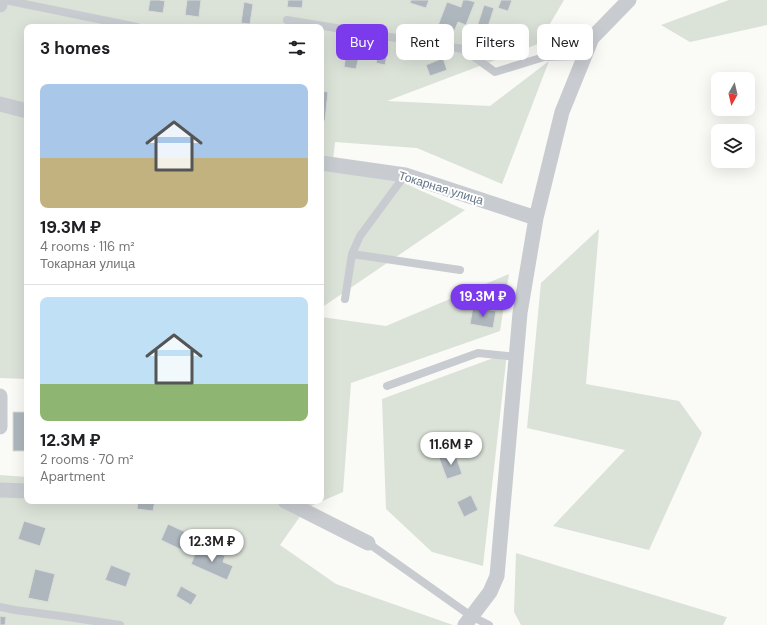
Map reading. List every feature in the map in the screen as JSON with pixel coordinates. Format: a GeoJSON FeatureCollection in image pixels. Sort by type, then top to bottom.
{"type":"FeatureCollection","features":[{"type":"Feature","properties":{"kind":"street"},"geometry":{"type":"LineString","coordinates":[[0,0],[0,5]]}},
{"type":"Feature","properties":{"kind":"street"},"geometry":{"type":"LineString","coordinates":[[593,37],[629,0]]}},
{"type":"Feature","properties":{"kind":"street"},"geometry":{"type":"LineString","coordinates":[[468,621],[490,592],[497,576],[520,313],[536,218],[562,112],[583,60]]}},
{"type":"Feature","properties":{"kind":"street"},"geometry":{"type":"LineString","coordinates":[[0,104],[24,110]]}},
{"type":"Feature","properties":{"kind":"street","name":"Токарная улица"},"geometry":{"type":"LineString","coordinates":[[324,163],[405,175],[536,218]]}},
{"type":"Feature","properties":{"kind":"street"},"geometry":{"type":"LineString","coordinates":[[0,396],[0,427]]}},
{"type":"Feature","properties":{"kind":"street"},"geometry":{"type":"LineString","coordinates":[[0,490],[24,491]]}},
{"type":"Feature","properties":{"kind":"street"},"geometry":{"type":"LineString","coordinates":[[292,504],[368,543]]}},
{"type":"Feature","properties":{"kind":"lane"},"geometry":{"type":"LineString","coordinates":[[5,0],[122,24]]}},
{"type":"Feature","properties":{"kind":"lane"},"geometry":{"type":"LineString","coordinates":[[287,20],[312,24]]}},
{"type":"Feature","properties":{"kind":"lane"},"geometry":{"type":"LineString","coordinates":[[324,26],[463,48],[495,72],[537,59]]}},
{"type":"Feature","properties":{"kind":"lane"},"geometry":{"type":"LineString","coordinates":[[345,299],[352,254],[360,236],[405,175]]}},
{"type":"Feature","properties":{"kind":"lane"},"geometry":{"type":"LineString","coordinates":[[352,254],[460,270]]}},
{"type":"Feature","properties":{"kind":"lane"},"geometry":{"type":"LineString","coordinates":[[388,386],[478,353],[517,357]]}},
{"type":"Feature","properties":{"kind":"lane"},"geometry":{"type":"LineString","coordinates":[[368,543],[468,621],[489,625]]}},
{"type":"Feature","properties":{"kind":"lane"},"geometry":{"type":"LineString","coordinates":[[0,607],[120,625]]}},
{"type":"Feature","properties":{"kind":"shaded area"},"geometry":{"type":"Polygon","coordinates":[[[0,0],[564,0],[550,24],[537,24],[537,44],[529,47],[529,24],[462,24],[462,60],[496,60],[387,101],[490,106],[549,61],[502,184],[417,148],[335,142],[332,168],[399,181],[465,210],[324,306],[324,24],[24,24],[24,379],[0,378],[0,0]]]}},
{"type":"Feature","properties":{"kind":"shaded area"},"geometry":{"type":"Polygon","coordinates":[[[729,0],[767,0],[767,25],[690,42],[661,25],[729,0]]]}},
{"type":"Feature","properties":{"kind":"shaded area"},"geometry":{"type":"Polygon","coordinates":[[[599,229],[586,384],[679,401],[702,433],[649,550],[553,526],[625,450],[527,428],[541,283],[599,229]]]}},
{"type":"Feature","properties":{"kind":"shaded area"},"geometry":{"type":"Polygon","coordinates":[[[509,274],[500,331],[351,383],[343,492],[324,500],[324,317],[386,326],[509,274]]]}},
{"type":"Feature","properties":{"kind":"shaded area"},"geometry":{"type":"Polygon","coordinates":[[[507,353],[483,566],[432,552],[386,509],[382,399],[507,353]]]}},
{"type":"Feature","properties":{"kind":"shaded area"},"geometry":{"type":"Polygon","coordinates":[[[0,475],[24,477],[24,504],[315,504],[306,508],[280,545],[336,584],[453,625],[0,625],[0,475]]]}},
{"type":"Feature","properties":{"kind":"shaded area"},"geometry":{"type":"Polygon","coordinates":[[[516,553],[727,617],[723,625],[521,625],[514,612],[516,553]]]}},
{"type":"Feature","properties":{"kind":"building"},"geometry":{"type":"Polygon","coordinates":[[[150,0],[165,1],[163,13],[148,11],[150,0]]]}},
{"type":"Feature","properties":{"kind":"building"},"geometry":{"type":"Polygon","coordinates":[[[187,0],[201,0],[199,17],[185,15],[187,0]]]}},
{"type":"Feature","properties":{"kind":"building"},"geometry":{"type":"Polygon","coordinates":[[[288,0],[303,0],[302,8],[287,7],[288,0]]]}},
{"type":"Feature","properties":{"kind":"building"},"geometry":{"type":"Polygon","coordinates":[[[411,0],[429,0],[426,8],[410,3],[411,0]]]}},
{"type":"Feature","properties":{"kind":"building"},"geometry":{"type":"Polygon","coordinates":[[[463,0],[475,2],[466,24],[458,22],[454,32],[454,24],[439,24],[447,2],[461,7],[463,0]]]}},
{"type":"Feature","properties":{"kind":"building"},"geometry":{"type":"Polygon","coordinates":[[[501,0],[512,0],[508,11],[498,8],[501,0]]]}},
{"type":"Feature","properties":{"kind":"building"},"geometry":{"type":"Polygon","coordinates":[[[244,2],[253,4],[250,24],[241,23],[244,2]]]}},
{"type":"Feature","properties":{"kind":"building"},"geometry":{"type":"Polygon","coordinates":[[[484,5],[494,8],[489,24],[478,24],[484,5]]]}},
{"type":"Feature","properties":{"kind":"building"},"geometry":{"type":"Polygon","coordinates":[[[345,60],[358,60],[356,69],[344,67],[345,60]]]}},
{"type":"Feature","properties":{"kind":"building"},"geometry":{"type":"Polygon","coordinates":[[[376,60],[386,60],[385,65],[376,63],[376,60]]]}},
{"type":"Feature","properties":{"kind":"building"},"geometry":{"type":"Polygon","coordinates":[[[438,60],[444,60],[447,70],[430,76],[426,65],[438,60]]]}},
{"type":"Feature","properties":{"kind":"building"},"geometry":{"type":"Polygon","coordinates":[[[324,91],[328,92],[324,121],[324,91]]]}},
{"type":"Feature","properties":{"kind":"building"},"geometry":{"type":"Polygon","coordinates":[[[473,307],[496,311],[493,328],[470,324],[473,307]]]}},
{"type":"Feature","properties":{"kind":"building"},"geometry":{"type":"Polygon","coordinates":[[[13,412],[24,412],[24,451],[13,451],[13,412]]]}},
{"type":"Feature","properties":{"kind":"building"},"geometry":{"type":"Polygon","coordinates":[[[455,453],[462,474],[447,479],[439,458],[455,453]]]}},
{"type":"Feature","properties":{"kind":"building"},"geometry":{"type":"Polygon","coordinates":[[[471,495],[478,510],[464,517],[457,502],[471,495]]]}},
{"type":"Feature","properties":{"kind":"building"},"geometry":{"type":"Polygon","coordinates":[[[138,504],[154,504],[153,511],[137,509],[138,504]]]}},
{"type":"Feature","properties":{"kind":"building"},"geometry":{"type":"Polygon","coordinates":[[[24,521],[46,528],[40,546],[18,539],[24,521]]]}},
{"type":"Feature","properties":{"kind":"building"},"geometry":{"type":"Polygon","coordinates":[[[168,524],[194,536],[186,552],[161,540],[168,524]]]}},
{"type":"Feature","properties":{"kind":"building"},"geometry":{"type":"Polygon","coordinates":[[[199,545],[225,556],[223,562],[233,566],[227,580],[191,564],[199,545]]]}},
{"type":"Feature","properties":{"kind":"building"},"geometry":{"type":"Polygon","coordinates":[[[111,565],[131,573],[126,587],[105,580],[111,565]]]}},
{"type":"Feature","properties":{"kind":"building"},"geometry":{"type":"Polygon","coordinates":[[[35,569],[55,574],[48,602],[28,598],[35,569]]]}},
{"type":"Feature","properties":{"kind":"building"},"geometry":{"type":"Polygon","coordinates":[[[181,586],[197,595],[191,605],[176,596],[181,586]]]}},
{"type":"Feature","properties":{"kind":"building"},"geometry":{"type":"Polygon","coordinates":[[[0,616],[6,617],[5,625],[0,625],[0,616]]]}}]}
